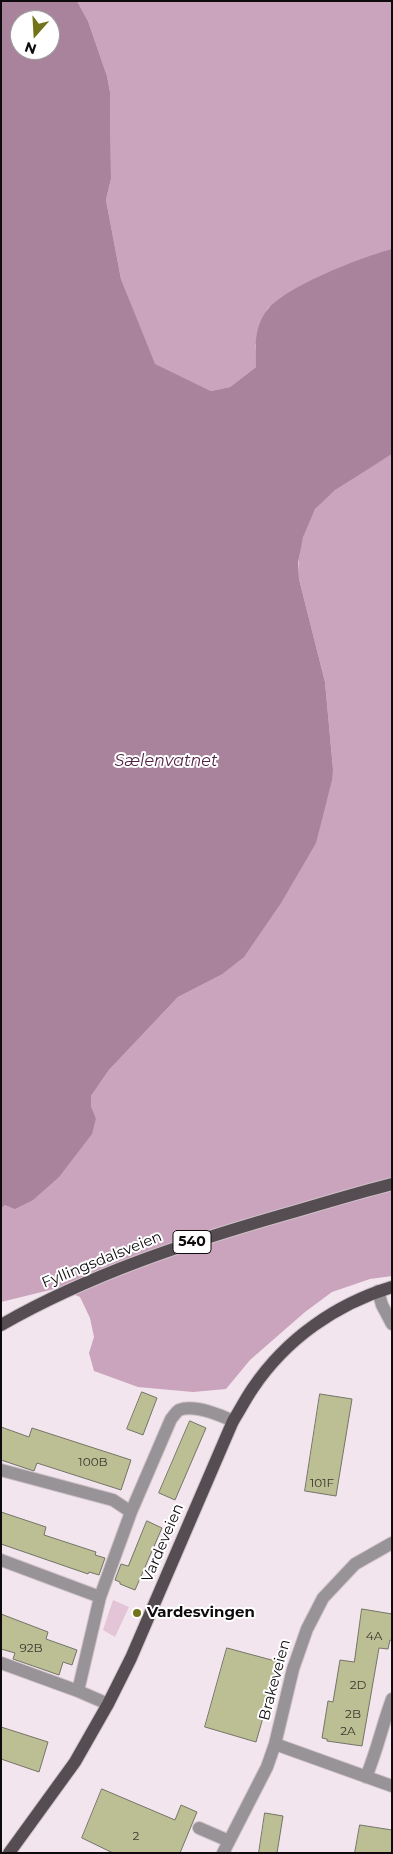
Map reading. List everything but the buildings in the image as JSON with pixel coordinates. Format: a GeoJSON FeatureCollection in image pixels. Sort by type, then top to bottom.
{"type":"FeatureCollection","features":[{"type":"Feature","properties":{"kind":"main road","name":"Fyllingsdalsveien"},"geometry":{"type":"LineString","coordinates":[[1,1325],[32,1307],[75,1287],[180,1245],[392,1184]]}},
{"type":"Feature","properties":{"kind":"main road","name":"Vardeveien"},"geometry":{"type":"LineString","coordinates":[[9,1853],[75,1762],[108,1704],[138,1640],[233,1421],[254,1387],[273,1362],[303,1334],[327,1316],[348,1304],[392,1287]]}},
{"type":"Feature","properties":{"kind":"street"},"geometry":{"type":"LineString","coordinates":[[378,1291],[382,1305],[392,1324]]}},
{"type":"Feature","properties":{"kind":"street"},"geometry":{"type":"LineString","coordinates":[[78,1691],[100,1597],[132,1512],[171,1419],[179,1411],[188,1409],[214,1412],[233,1421]]}},
{"type":"Feature","properties":{"kind":"street"},"geometry":{"type":"LineString","coordinates":[[1,1470],[113,1500],[132,1512]]}},
{"type":"Feature","properties":{"kind":"street","name":"Brakeveien"},"geometry":{"type":"LineString","coordinates":[[226,1847],[267,1767],[275,1744],[293,1669],[306,1629],[323,1598],[342,1576],[355,1564],[392,1543]]}},
{"type":"Feature","properties":{"kind":"street"},"geometry":{"type":"LineString","coordinates":[[1,1560],[100,1597]]}},
{"type":"Feature","properties":{"kind":"street"},"geometry":{"type":"LineString","coordinates":[[1,1663],[108,1704]]}},
{"type":"Feature","properties":{"kind":"street"},"geometry":{"type":"LineString","coordinates":[[366,1777],[375,1755],[384,1720],[392,1699]]}},
{"type":"Feature","properties":{"kind":"street"},"geometry":{"type":"LineString","coordinates":[[275,1744],[392,1786]]}},
{"type":"Feature","properties":{"kind":"street"},"geometry":{"type":"LineString","coordinates":[[199,1828],[226,1847]]}},
{"type":"Feature","properties":{"kind":"shaded area"},"geometry":{"type":"Polygon","coordinates":[[[77,1],[392,1],[392,249],[280,299],[268,308],[255,346],[256,367],[230,387],[211,391],[154,364],[121,279],[106,200],[111,179],[110,92],[107,76],[88,21],[77,1]]]}},
{"type":"Feature","properties":{"kind":"shaded area"},"geometry":{"type":"Polygon","coordinates":[[[392,454],[392,1276],[370,1279],[332,1292],[305,1312],[250,1360],[226,1389],[193,1392],[138,1387],[94,1371],[89,1353],[94,1337],[90,1318],[80,1297],[58,1288],[1,1302],[1,1209],[96,1118],[91,1106],[91,1096],[109,1070],[178,997],[221,975],[333,769],[325,682],[299,579],[302,542],[311,515],[332,492],[351,478],[392,454]]]}},
{"type":"Feature","properties":{"kind":"shaded area"},"geometry":{"type":"Polygon","coordinates":[[[113,1600],[129,1607],[115,1637],[103,1630],[113,1600]]]}},
{"type":"Feature","properties":{"kind":"water","name":"Sælenvatnet"},"geometry":{"type":"Polygon","coordinates":[[[1,1],[77,1],[88,21],[107,76],[110,92],[111,179],[106,200],[121,279],[155,364],[211,391],[230,387],[256,367],[256,344],[260,322],[268,309],[278,300],[326,273],[392,249],[392,454],[335,490],[315,509],[303,537],[298,563],[299,579],[325,682],[333,769],[316,843],[281,903],[244,957],[221,975],[178,997],[109,1070],[91,1096],[91,1106],[96,1118],[92,1134],[59,1177],[33,1200],[15,1209],[5,1205],[1,1209],[1,1]]]}},
{"type":"Feature","properties":{"kind":"place","name":"Vardesvingen"},"geometry":{"type":"Point","coordinates":[137,1613]}}]}
